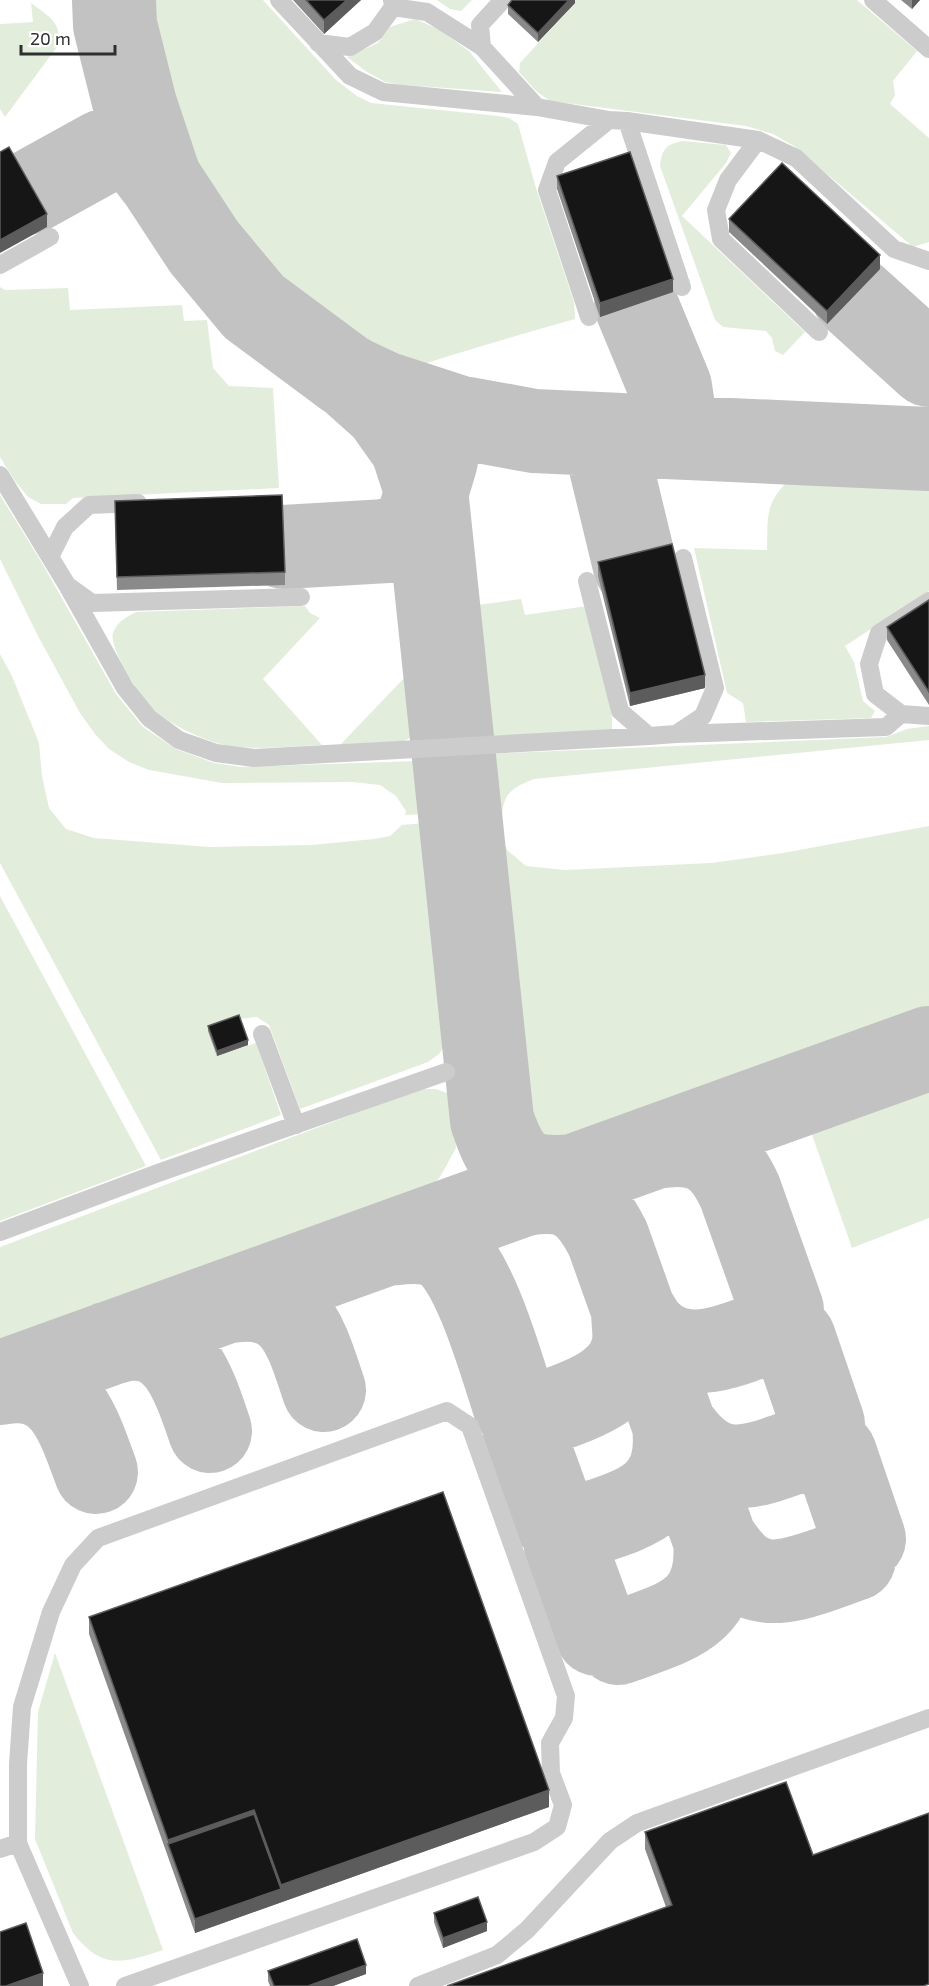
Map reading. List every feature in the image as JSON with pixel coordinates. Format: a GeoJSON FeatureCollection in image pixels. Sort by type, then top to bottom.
{"type":"FeatureCollection","features":[{"type":"Feature","properties":{"kind":"lane"},"geometry":{"type":"LineString","coordinates":[[279,0],[350,76],[383,92],[537,107],[618,121],[758,140],[796,158],[894,249],[929,261]]}},
{"type":"Feature","properties":{"kind":"lane"},"geometry":{"type":"LineString","coordinates":[[482,48],[480,25],[503,0]]}},
{"type":"Feature","properties":{"kind":"lane"},"geometry":{"type":"LineString","coordinates":[[873,0],[929,49]]}},
{"type":"Feature","properties":{"kind":"lane"},"geometry":{"type":"LineString","coordinates":[[318,42],[350,47],[375,32],[393,4],[427,12],[482,48],[537,107]]}},
{"type":"Feature","properties":{"kind":"lane"},"geometry":{"type":"LineString","coordinates":[[618,121],[682,287]]}},
{"type":"Feature","properties":{"kind":"lane"},"geometry":{"type":"LineString","coordinates":[[589,317],[547,190],[556,162],[618,121]]}},
{"type":"Feature","properties":{"kind":"lane"},"geometry":{"type":"LineString","coordinates":[[758,140],[728,180],[716,210],[721,239],[819,332]]}},
{"type":"Feature","properties":{"kind":"lane"},"geometry":{"type":"LineString","coordinates":[[0,265],[50,237]]}},
{"type":"Feature","properties":{"kind":"lane"},"geometry":{"type":"LineString","coordinates":[[0,476],[67,585],[124,688],[148,718],[179,740],[216,753],[254,758],[676,734],[886,727],[901,714]]}},
{"type":"Feature","properties":{"kind":"lane"},"geometry":{"type":"LineString","coordinates":[[50,557],[65,527],[88,505],[160,503]]}},
{"type":"Feature","properties":{"kind":"lane"},"geometry":{"type":"LineString","coordinates":[[676,734],[703,716],[715,688],[683,558]]}},
{"type":"Feature","properties":{"kind":"lane"},"geometry":{"type":"LineString","coordinates":[[587,580],[620,711],[649,736]]}},
{"type":"Feature","properties":{"kind":"lane"},"geometry":{"type":"LineString","coordinates":[[67,585],[92,603],[301,597]]}},
{"type":"Feature","properties":{"kind":"lane"},"geometry":{"type":"LineString","coordinates":[[929,601],[879,633],[869,664],[875,694],[901,714],[929,716]]}},
{"type":"Feature","properties":{"kind":"lane"},"geometry":{"type":"LineString","coordinates":[[262,1034],[296,1125]]}},
{"type":"Feature","properties":{"kind":"lane"},"geometry":{"type":"LineString","coordinates":[[0,1232],[446,1072]]}},
{"type":"Feature","properties":{"kind":"lane"},"geometry":{"type":"LineString","coordinates":[[80,1986],[18,1843],[18,1764],[22,1707],[51,1612],[73,1565],[98,1538],[447,1412],[470,1426],[566,1696],[564,1718],[550,1743],[551,1773],[562,1805],[557,1827],[534,1842],[125,1986]]}},
{"type":"Feature","properties":{"kind":"lane"},"geometry":{"type":"LineString","coordinates":[[418,1986],[496,1955],[527,1930],[610,1841],[637,1823],[929,1718]]}},
{"type":"Feature","properties":{"kind":"lane"},"geometry":{"type":"LineString","coordinates":[[0,1849],[18,1843]]}},
{"type":"Feature","properties":{"kind":"green space"},"geometry":{"type":"Polygon","coordinates":[[[150,0],[263,0],[336,80],[357,96],[371,103],[499,116],[509,118],[518,124],[536,188],[574,302],[575,319],[414,366],[361,341],[317,313],[277,280],[242,241],[212,198],[188,151],[169,102],[156,51],[150,0]]]}},
{"type":"Feature","properties":{"kind":"green space"},"geometry":{"type":"Polygon","coordinates":[[[437,0],[472,0],[461,11],[450,9],[437,0]]]}},
{"type":"Feature","properties":{"kind":"green space"},"geometry":{"type":"Polygon","coordinates":[[[571,0],[857,0],[917,51],[893,81],[895,95],[890,104],[929,138],[929,242],[913,247],[794,146],[773,134],[746,126],[550,101],[536,91],[519,72],[520,63],[574,4],[571,0]]]}},
{"type":"Feature","properties":{"kind":"green space"},"geometry":{"type":"Polygon","coordinates":[[[31,3],[53,21],[59,39],[57,47],[5,117],[0,109],[0,24],[33,22],[31,3]]]}},
{"type":"Feature","properties":{"kind":"green space"},"geometry":{"type":"Polygon","coordinates":[[[415,19],[438,29],[469,51],[502,92],[385,82],[347,57],[378,43],[390,27],[415,19]]]}},
{"type":"Feature","properties":{"kind":"green space"},"geometry":{"type":"Polygon","coordinates":[[[683,141],[726,145],[731,153],[726,163],[682,216],[805,332],[783,355],[775,351],[772,338],[766,331],[723,327],[715,320],[660,166],[666,148],[683,141]]]}},
{"type":"Feature","properties":{"kind":"green space"},"geometry":{"type":"Polygon","coordinates":[[[0,287],[5,290],[68,288],[70,310],[182,305],[184,321],[207,320],[213,368],[229,386],[273,388],[279,488],[73,498],[66,504],[41,504],[28,497],[0,457],[0,287]]]}},
{"type":"Feature","properties":{"kind":"green space"},"geometry":{"type":"Polygon","coordinates":[[[787,482],[929,487],[929,591],[845,646],[854,662],[863,701],[875,711],[871,718],[746,722],[743,703],[727,693],[694,548],[767,550],[771,506],[774,498],[787,482]]]}},
{"type":"Feature","properties":{"kind":"green space"},"geometry":{"type":"Polygon","coordinates":[[[0,495],[42,563],[116,694],[143,727],[176,749],[214,763],[241,767],[417,761],[423,814],[405,815],[406,811],[396,796],[380,785],[353,782],[222,783],[149,770],[129,762],[109,749],[80,713],[0,559],[0,495]]]}},
{"type":"Feature","properties":{"kind":"green space"},"geometry":{"type":"Polygon","coordinates":[[[521,599],[525,615],[587,606],[612,717],[612,731],[490,739],[485,735],[474,612],[478,605],[521,599]]]}},
{"type":"Feature","properties":{"kind":"green space"},"geometry":{"type":"Polygon","coordinates":[[[305,606],[310,613],[320,618],[263,679],[322,745],[269,748],[229,746],[185,730],[150,706],[121,662],[113,640],[113,633],[119,623],[136,612],[305,606]]]}},
{"type":"Feature","properties":{"kind":"green space"},"geometry":{"type":"Polygon","coordinates":[[[0,654],[12,676],[39,743],[42,776],[49,808],[66,829],[94,838],[210,847],[311,845],[374,839],[390,836],[402,825],[424,823],[446,1044],[439,1054],[428,1062],[300,1109],[269,1025],[257,1017],[239,1019],[217,1056],[256,1043],[281,1115],[161,1160],[0,863],[0,654]]]}},
{"type":"Feature","properties":{"kind":"green space"},"geometry":{"type":"Polygon","coordinates":[[[407,675],[415,735],[404,741],[340,745],[407,675]]]}},
{"type":"Feature","properties":{"kind":"green space"},"geometry":{"type":"Polygon","coordinates":[[[929,726],[929,740],[534,779],[516,787],[507,796],[504,802],[501,828],[495,831],[487,754],[886,737],[907,729],[929,726]]]}},
{"type":"Feature","properties":{"kind":"green space"},"geometry":{"type":"Polygon","coordinates":[[[929,826],[929,1007],[566,1138],[550,1136],[538,1130],[529,1120],[523,1105],[498,847],[506,846],[507,850],[526,866],[565,870],[711,863],[783,853],[929,826]]]}},
{"type":"Feature","properties":{"kind":"green space"},"geometry":{"type":"Polygon","coordinates":[[[0,896],[146,1166],[0,1221],[0,896]]]}},
{"type":"Feature","properties":{"kind":"green space"},"geometry":{"type":"Polygon","coordinates":[[[420,1089],[436,1089],[452,1095],[456,1148],[440,1177],[427,1191],[0,1343],[0,1247],[420,1089]]]}},
{"type":"Feature","properties":{"kind":"green space"},"geometry":{"type":"Polygon","coordinates":[[[929,1091],[929,1218],[852,1248],[811,1132],[929,1091]]]}},
{"type":"Feature","properties":{"kind":"green space"},"geometry":{"type":"Polygon","coordinates":[[[55,1653],[163,1950],[136,1958],[114,1961],[94,1954],[73,1933],[35,1839],[38,1712],[55,1653]]]}},
{"type":"Feature","properties":{"kind":"building"},"geometry":{"type":"Polygon","coordinates":[[[306,0],[347,0],[324,20],[306,0]]]}},
{"type":"Feature","properties":{"kind":"building"},"geometry":{"type":"Polygon","coordinates":[[[512,0],[569,0],[538,33],[508,5],[512,0]]]}},
{"type":"Feature","properties":{"kind":"building"},"geometry":{"type":"Polygon","coordinates":[[[9,147],[47,214],[0,240],[0,152],[9,147]]]}},
{"type":"Feature","properties":{"kind":"building"},"geometry":{"type":"Polygon","coordinates":[[[630,152],[673,279],[600,303],[557,176],[630,152]]]}},
{"type":"Feature","properties":{"kind":"building"},"geometry":{"type":"Polygon","coordinates":[[[782,163],[880,255],[827,311],[729,219],[782,163]]]}},
{"type":"Feature","properties":{"kind":"building"},"geometry":{"type":"Polygon","coordinates":[[[282,495],[285,572],[117,577],[115,501],[282,495]]]}},
{"type":"Feature","properties":{"kind":"building"},"geometry":{"type":"Polygon","coordinates":[[[672,544],[705,675],[630,693],[598,562],[672,544]]]}},
{"type":"Feature","properties":{"kind":"building"},"geometry":{"type":"Polygon","coordinates":[[[929,600],[929,692],[887,627],[929,600]]]}},
{"type":"Feature","properties":{"kind":"building"},"geometry":{"type":"Polygon","coordinates":[[[239,1015],[248,1040],[217,1051],[208,1026],[239,1015]]]}},
{"type":"Feature","properties":{"kind":"building"},"geometry":{"type":"Polygon","coordinates":[[[443,1492],[549,1790],[281,1885],[254,1810],[168,1840],[89,1617],[443,1492]]]}},
{"type":"Feature","properties":{"kind":"building"},"geometry":{"type":"Polygon","coordinates":[[[786,1782],[813,1855],[929,1813],[929,1984],[923,1986],[447,1986],[672,1905],[645,1832],[786,1782]]]}},
{"type":"Feature","properties":{"kind":"building"},"geometry":{"type":"Polygon","coordinates":[[[254,1814],[281,1889],[195,1919],[168,1844],[254,1814]]]}},
{"type":"Feature","properties":{"kind":"building"},"geometry":{"type":"Polygon","coordinates":[[[478,1897],[487,1922],[443,1938],[434,1913],[478,1897]]]}},
{"type":"Feature","properties":{"kind":"building"},"geometry":{"type":"Polygon","coordinates":[[[26,1923],[43,1973],[0,1986],[0,1932],[26,1923]]]}},
{"type":"Feature","properties":{"kind":"building"},"geometry":{"type":"Polygon","coordinates":[[[357,1939],[366,1965],[308,1986],[274,1986],[268,1971],[357,1939]]]}},
{"type":"Feature","properties":{"kind":"taxiway"},"geometry":{"type":"LineString","coordinates":[[114,0],[115,25],[135,105],[160,180],[204,247],[254,307],[347,376],[383,393],[457,417],[534,431],[929,449]]}},
{"type":"Feature","properties":{"kind":"taxiway"},"geometry":{"type":"LineString","coordinates":[[28,193],[104,151],[125,148],[143,158],[160,180]]}},
{"type":"Feature","properties":{"kind":"taxiway"},"geometry":{"type":"LineString","coordinates":[[854,297],[929,365]]}},
{"type":"Feature","properties":{"kind":"taxiway"},"geometry":{"type":"LineString","coordinates":[[635,566],[611,467],[625,445],[639,436],[665,426],[673,407],[670,387],[636,305]]}},
{"type":"Feature","properties":{"kind":"taxiway"},"geometry":{"type":"LineString","coordinates":[[348,376],[385,409],[412,447],[426,490],[492,1120],[504,1150],[520,1168],[542,1176],[574,1176]]}},
{"type":"Feature","properties":{"kind":"taxiway"},"geometry":{"type":"LineString","coordinates":[[284,547],[387,541],[408,532],[419,517],[436,460]]}},
{"type":"Feature","properties":{"kind":"taxiway"},"geometry":{"type":"LineString","coordinates":[[0,1383],[929,1048]]}},
{"type":"Feature","properties":{"kind":"taxiway"},"geometry":{"type":"LineString","coordinates":[[654,1147],[670,1145],[696,1147],[707,1151],[725,1166],[740,1192],[782,1310]]}},
{"type":"Feature","properties":{"kind":"taxiway"},"geometry":{"type":"LineString","coordinates":[[526,1194],[555,1193],[576,1199],[585,1206],[601,1226],[608,1239],[715,1540],[715,1565],[711,1584],[702,1600],[676,1621],[618,1643]]}},
{"type":"Feature","properties":{"kind":"taxiway"},"geometry":{"type":"LineString","coordinates":[[387,1244],[428,1243],[442,1248],[454,1258],[476,1296],[486,1320],[515,1407]]}},
{"type":"Feature","properties":{"kind":"taxiway"},"geometry":{"type":"LineString","coordinates":[[224,1302],[248,1300],[267,1302],[282,1309],[294,1320],[303,1334],[324,1390]]}},
{"type":"Feature","properties":{"kind":"taxiway"},"geometry":{"type":"LineString","coordinates":[[633,1310],[646,1330],[660,1342],[675,1349],[707,1351],[772,1330]]}},
{"type":"Feature","properties":{"kind":"taxiway"},"geometry":{"type":"LineString","coordinates":[[537,1416],[580,1400],[608,1385],[619,1375],[628,1362],[633,1348],[633,1310]]}},
{"type":"Feature","properties":{"kind":"taxiway"},"geometry":{"type":"LineString","coordinates":[[110,1343],[127,1339],[147,1340],[162,1346],[174,1356],[192,1384],[210,1431]]}},
{"type":"Feature","properties":{"kind":"taxiway"},"geometry":{"type":"LineString","coordinates":[[794,1339],[823,1424]]}},
{"type":"Feature","properties":{"kind":"taxiway"},"geometry":{"type":"LineString","coordinates":[[0,1383],[22,1381],[39,1385],[54,1393],[75,1420],[96,1472]]}},
{"type":"Feature","properties":{"kind":"taxiway"},"geometry":{"type":"LineString","coordinates":[[674,1425],[690,1445],[705,1458],[721,1465],[754,1465],[813,1445]]}},
{"type":"Feature","properties":{"kind":"taxiway"},"geometry":{"type":"LineString","coordinates":[[577,1528],[635,1507],[662,1485],[670,1470],[675,1450],[674,1425]]}},
{"type":"Feature","properties":{"kind":"taxiway"},"geometry":{"type":"LineString","coordinates":[[525,1437],[555,1520]]}},
{"type":"Feature","properties":{"kind":"taxiway"},"geometry":{"type":"LineString","coordinates":[[835,1454],[864,1539]]}},
{"type":"Feature","properties":{"kind":"taxiway"},"geometry":{"type":"LineString","coordinates":[[715,1540],[737,1567],[755,1578],[766,1581],[805,1576],[854,1559]]}},
{"type":"Feature","properties":{"kind":"taxiway"},"geometry":{"type":"LineString","coordinates":[[566,1549],[597,1634]]}}]}
